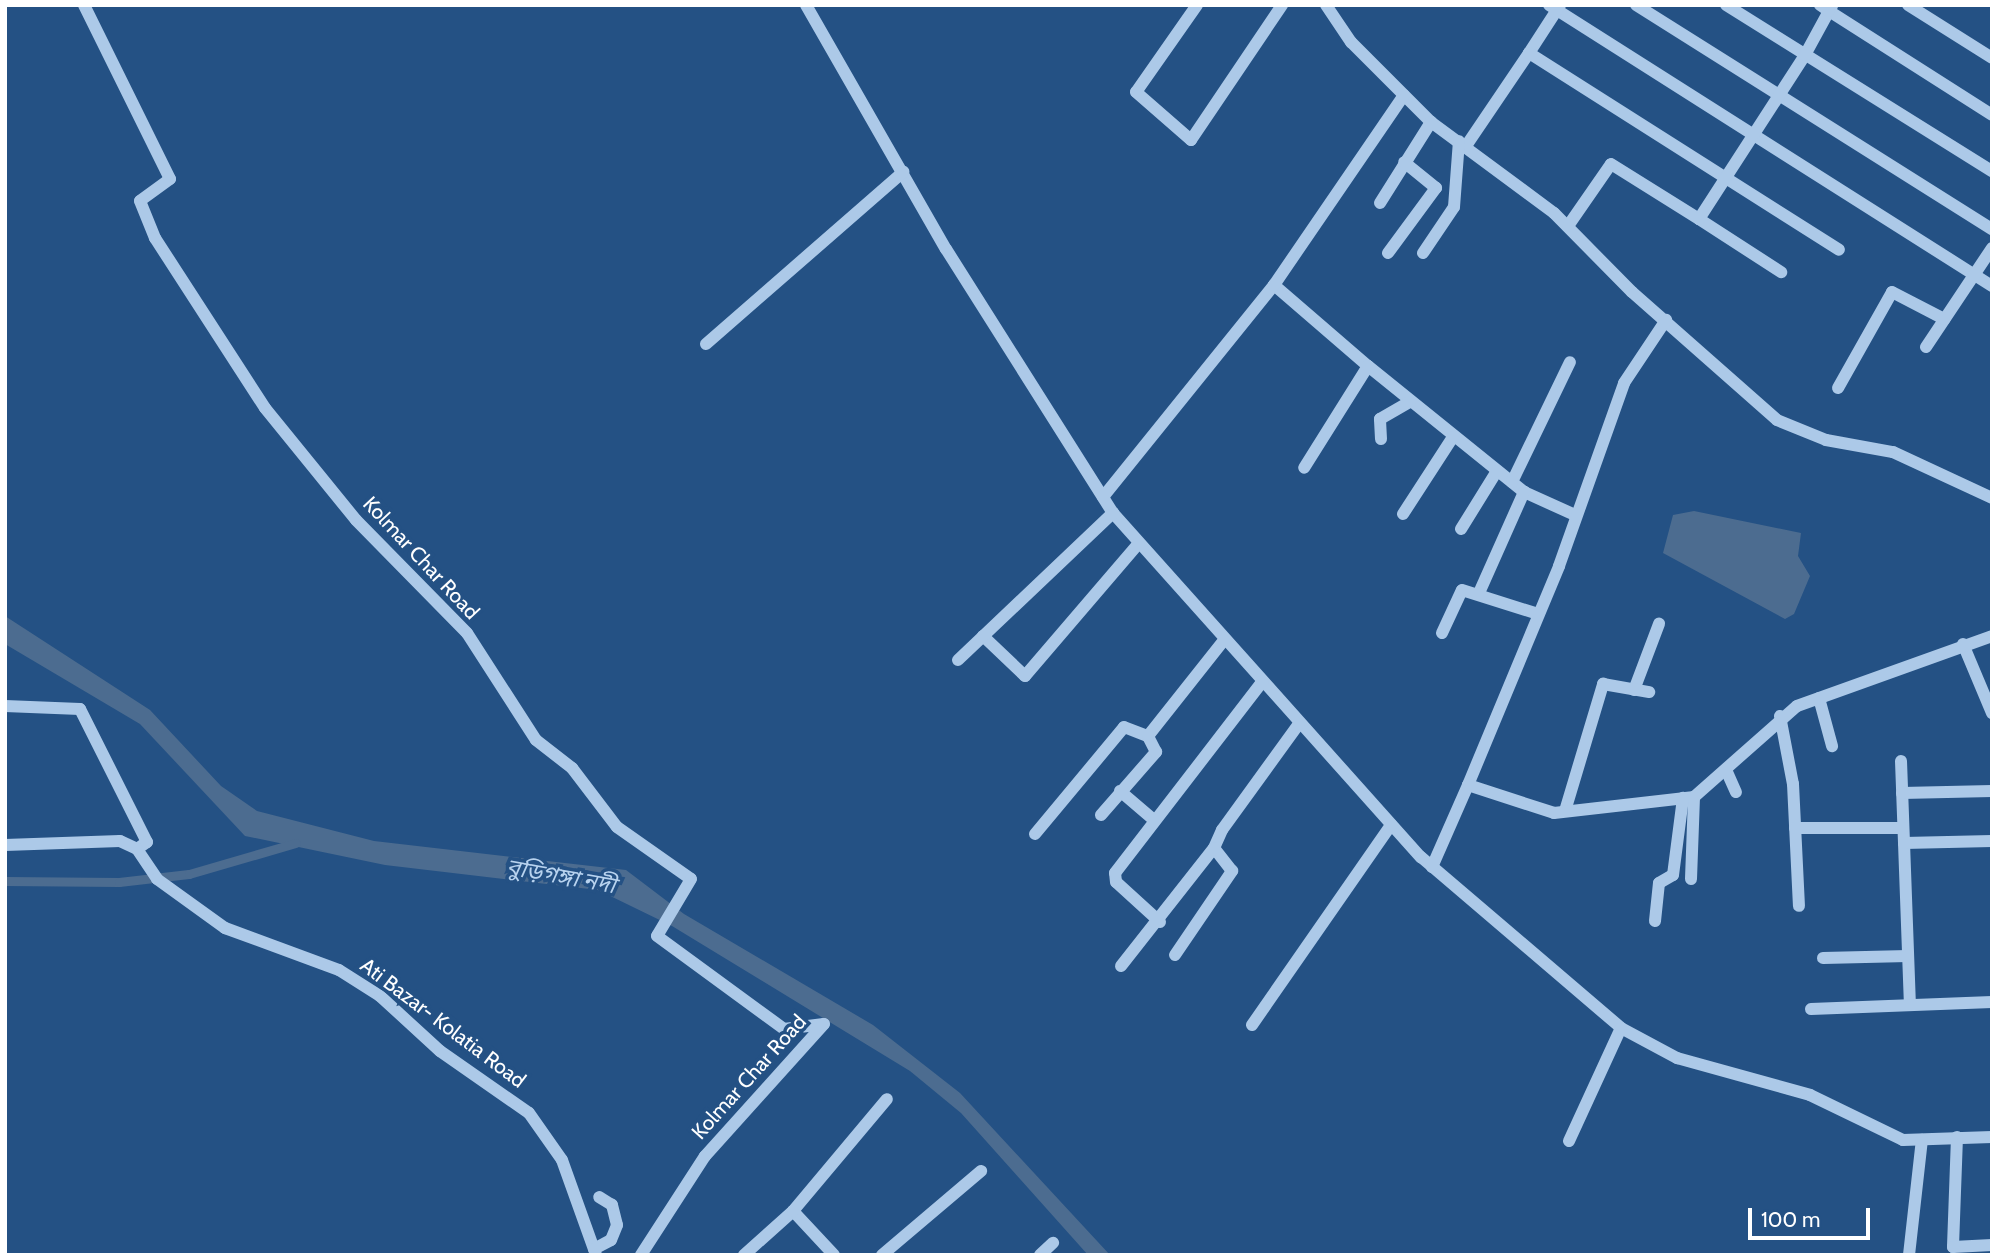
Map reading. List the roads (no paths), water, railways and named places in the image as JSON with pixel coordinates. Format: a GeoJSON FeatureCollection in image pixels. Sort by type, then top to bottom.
{"type":"FeatureCollection","features":[{"type":"Feature","properties":{"kind":"street","name":"Kolmar Char Road"},"geometry":{"type":"LineString","coordinates":[[84,5],[170,179],[140,201],[225,352],[356,520],[467,633],[536,740],[572,768],[617,827],[691,879],[657,936],[739,1002],[784,1029],[824,1024],[705,1156],[641,1255]]}},
{"type":"Feature","properties":{"kind":"street"},"geometry":{"type":"LineString","coordinates":[[806,5],[903,172],[1113,513],[1263,681],[1298,725],[1432,867],[1621,1027],[1677,1058],[1769,1080],[1850,1111],[1893,1137],[1922,1140],[1992,1138]]}},
{"type":"Feature","properties":{"kind":"street"},"geometry":{"type":"LineString","coordinates":[[1197,5],[1136,92],[1191,140],[1282,5]]}},
{"type":"Feature","properties":{"kind":"street"},"geometry":{"type":"LineString","coordinates":[[1326,5],[1351,42],[1431,122],[1568,226],[1665,320],[1777,420],[1826,440],[1893,452],[1992,498]]}},
{"type":"Feature","properties":{"kind":"street"},"geometry":{"type":"LineString","coordinates":[[1636,5],[1992,229]]}},
{"type":"Feature","properties":{"kind":"street"},"geometry":{"type":"LineString","coordinates":[[1726,5],[1992,171]]}},
{"type":"Feature","properties":{"kind":"street"},"geometry":{"type":"LineString","coordinates":[[1908,5],[1992,58]]}},
{"type":"Feature","properties":{"kind":"street"},"geometry":{"type":"LineString","coordinates":[[1423,253],[1454,207],[1463,144],[1530,53],[1555,7],[1754,138],[1834,182],[1992,286]]}},
{"type":"Feature","properties":{"kind":"street"},"geometry":{"type":"LineString","coordinates":[[1699,219],[1754,138],[1805,55],[1827,7],[1992,115]]}},
{"type":"Feature","properties":{"kind":"street"},"geometry":{"type":"LineString","coordinates":[[1530,53],[1839,250]]}},
{"type":"Feature","properties":{"kind":"street"},"geometry":{"type":"LineString","coordinates":[[1102,497],[1274,285],[1404,95]]}},
{"type":"Feature","properties":{"kind":"street"},"geometry":{"type":"LineString","coordinates":[[1380,203],[1431,122]]}},
{"type":"Feature","properties":{"kind":"street"},"geometry":{"type":"LineString","coordinates":[[1388,253],[1436,188],[1404,162]]}},
{"type":"Feature","properties":{"kind":"street"},"geometry":{"type":"LineString","coordinates":[[1568,226],[1611,164],[1781,272]]}},
{"type":"Feature","properties":{"kind":"street"},"geometry":{"type":"LineString","coordinates":[[706,344],[903,172]]}},
{"type":"Feature","properties":{"kind":"street"},"geometry":{"type":"LineString","coordinates":[[1926,347],[1992,248]]}},
{"type":"Feature","properties":{"kind":"street"},"geometry":{"type":"LineString","coordinates":[[1274,285],[1452,437],[1524,492],[1575,515]]}},
{"type":"Feature","properties":{"kind":"street"},"geometry":{"type":"LineString","coordinates":[[1838,388],[1892,292],[1944,319]]}},
{"type":"Feature","properties":{"kind":"street"},"geometry":{"type":"LineString","coordinates":[[1432,867],[1538,614],[1624,383],[1665,320]]}},
{"type":"Feature","properties":{"kind":"street"},"geometry":{"type":"LineString","coordinates":[[1512,482],[1570,362]]}},
{"type":"Feature","properties":{"kind":"street"},"geometry":{"type":"LineString","coordinates":[[1304,468],[1368,366]]}},
{"type":"Feature","properties":{"kind":"street"},"geometry":{"type":"LineString","coordinates":[[1381,439],[1380,419],[1409,402]]}},
{"type":"Feature","properties":{"kind":"street"},"geometry":{"type":"LineString","coordinates":[[1403,514],[1452,437]]}},
{"type":"Feature","properties":{"kind":"street"},"geometry":{"type":"LineString","coordinates":[[1461,529],[1497,471]]}},
{"type":"Feature","properties":{"kind":"street"},"geometry":{"type":"LineString","coordinates":[[1479,593],[1524,492]]}},
{"type":"Feature","properties":{"kind":"street"},"geometry":{"type":"LineString","coordinates":[[958,660],[1113,513]]}},
{"type":"Feature","properties":{"kind":"street"},"geometry":{"type":"LineString","coordinates":[[983,636],[1024,676],[1138,544]]}},
{"type":"Feature","properties":{"kind":"street"},"geometry":{"type":"LineString","coordinates":[[1442,633],[1459,591],[1479,593],[1538,614]]}},
{"type":"Feature","properties":{"kind":"street"},"geometry":{"type":"LineString","coordinates":[[1634,690],[1659,624]]}},
{"type":"Feature","properties":{"kind":"street"},"geometry":{"type":"LineString","coordinates":[[1468,785],[1565,811],[1689,798],[1727,772],[1780,716],[1819,698],[1857,689],[1963,644],[1992,636]]}},
{"type":"Feature","properties":{"kind":"street"},"geometry":{"type":"LineString","coordinates":[[1148,736],[1224,640]]}},
{"type":"Feature","properties":{"kind":"street"},"geometry":{"type":"LineString","coordinates":[[1963,644],[1992,713]]}},
{"type":"Feature","properties":{"kind":"street"},"geometry":{"type":"LineString","coordinates":[[1160,922],[1114,876],[1263,681]]}},
{"type":"Feature","properties":{"kind":"street"},"geometry":{"type":"LineString","coordinates":[[1565,811],[1603,684],[1649,692]]}},
{"type":"Feature","properties":{"kind":"street"},"geometry":{"type":"LineString","coordinates":[[1819,698],[1832,746]]}},
{"type":"Feature","properties":{"kind":"street"},"geometry":{"type":"LineString","coordinates":[[5,706],[80,709],[147,842],[140,853],[120,842],[5,845]]}},
{"type":"Feature","properties":{"kind":"street"},"geometry":{"type":"LineString","coordinates":[[1780,716],[1795,828],[1800,906]]}},
{"type":"Feature","properties":{"kind":"street"},"geometry":{"type":"LineString","coordinates":[[1121,966],[1160,922],[1298,725]]}},
{"type":"Feature","properties":{"kind":"street"},"geometry":{"type":"LineString","coordinates":[[1035,834],[1124,726],[1148,736],[1156,751],[1101,815]]}},
{"type":"Feature","properties":{"kind":"street"},"geometry":{"type":"LineString","coordinates":[[1901,761],[1910,1005]]}},
{"type":"Feature","properties":{"kind":"street"},"geometry":{"type":"LineString","coordinates":[[1727,772],[1736,792]]}},
{"type":"Feature","properties":{"kind":"street"},"geometry":{"type":"LineString","coordinates":[[1121,791],[1154,821]]}},
{"type":"Feature","properties":{"kind":"street"},"geometry":{"type":"LineString","coordinates":[[1902,793],[1992,791]]}},
{"type":"Feature","properties":{"kind":"street"},"geometry":{"type":"LineString","coordinates":[[1689,798],[1691,879]]}},
{"type":"Feature","properties":{"kind":"street"},"geometry":{"type":"LineString","coordinates":[[1655,921],[1659,883],[1672,875],[1689,798]]}},
{"type":"Feature","properties":{"kind":"street"},"geometry":{"type":"LineString","coordinates":[[1252,1025],[1391,825]]}},
{"type":"Feature","properties":{"kind":"street"},"geometry":{"type":"LineString","coordinates":[[1795,828],[1903,828]]}},
{"type":"Feature","properties":{"kind":"street"},"geometry":{"type":"LineString","coordinates":[[1904,843],[1992,841]]}},
{"type":"Feature","properties":{"kind":"street"},"geometry":{"type":"LineString","coordinates":[[1175,955],[1233,871],[1214,848]]}},
{"type":"Feature","properties":{"kind":"street","name":"Ati Bazar- Kolatia Road"},"geometry":{"type":"LineString","coordinates":[[140,853],[158,879],[225,928],[339,970],[440,1051],[511,1097],[562,1160],[595,1252]]}},
{"type":"Feature","properties":{"kind":"street"},"geometry":{"type":"LineString","coordinates":[[1823,958],[1908,956]]}},
{"type":"Feature","properties":{"kind":"street"},"geometry":{"type":"LineString","coordinates":[[1811,1009],[1992,1002]]}},
{"type":"Feature","properties":{"kind":"street"},"geometry":{"type":"LineString","coordinates":[[1569,1141],[1621,1027]]}},
{"type":"Feature","properties":{"kind":"street"},"geometry":{"type":"LineString","coordinates":[[744,1255],[793,1210],[887,1099]]}},
{"type":"Feature","properties":{"kind":"street"},"geometry":{"type":"LineString","coordinates":[[1957,1137],[1953,1247],[1992,1245]]}},
{"type":"Feature","properties":{"kind":"street"},"geometry":{"type":"LineString","coordinates":[[1909,1255],[1922,1140]]}},
{"type":"Feature","properties":{"kind":"street"},"geometry":{"type":"LineString","coordinates":[[882,1255],[981,1171]]}},
{"type":"Feature","properties":{"kind":"street"},"geometry":{"type":"LineString","coordinates":[[595,1252],[611,1240],[617,1226],[612,1205],[600,1197]]}},
{"type":"Feature","properties":{"kind":"street"},"geometry":{"type":"LineString","coordinates":[[793,1210],[834,1255]]}},
{"type":"Feature","properties":{"kind":"street"},"geometry":{"type":"LineString","coordinates":[[1040,1255],[1053,1243]]}},
{"type":"Feature","properties":{"kind":"water"},"geometry":{"type":"Polygon","coordinates":[[[1694,511],[1801,533],[1798,556],[1810,576],[1794,614],[1785,619],[1663,553],[1673,515],[1694,511]]]}},
{"type":"Feature","properties":{"kind":"water","name":"বুড়িগঙ্গা নদী"},"geometry":{"type":"Polygon","coordinates":[[[5,616],[150,710],[221,786],[257,811],[374,841],[626,870],[684,914],[873,1025],[960,1093],[1110,1255],[1088,1255],[961,1113],[910,1071],[672,926],[598,890],[385,865],[245,836],[140,724],[5,644],[5,616]]]}},
{"type":"Feature","properties":{"kind":"waterway"},"geometry":{"type":"LineString","coordinates":[[5,881],[119,882],[189,874],[296,843]]}}]}
